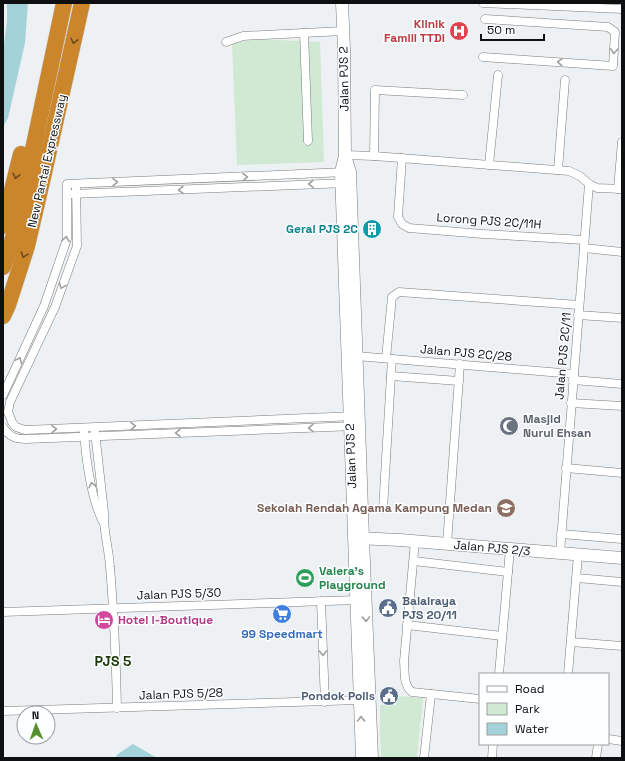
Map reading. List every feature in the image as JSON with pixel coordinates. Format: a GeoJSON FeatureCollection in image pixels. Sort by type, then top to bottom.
{"type":"FeatureCollection","features":[{"type":"Feature","properties":{"kind":"highway"},"geometry":{"type":"LineString","coordinates":[[3,226],[60,3]]}},
{"type":"Feature","properties":{"kind":"highway","name":"New Pantai Expressway"},"geometry":{"type":"LineString","coordinates":[[3,267],[11,246],[27,178],[64,3]]}},
{"type":"Feature","properties":{"kind":"highway","name":"New Pantai Expressway"},"geometry":{"type":"LineString","coordinates":[[3,316],[27,246],[44,177],[82,3]]}},
{"type":"Feature","properties":{"kind":"main road","name":"Jalan PJS 2"},"geometry":{"type":"LineString","coordinates":[[342,3],[345,154],[359,538],[357,600],[362,758]]}},
{"type":"Feature","properties":{"kind":"main road","name":"Jalan PJS 2"},"geometry":{"type":"LineString","coordinates":[[346,178],[356,356],[354,421]]}},
{"type":"Feature","properties":{"kind":"main road","name":"Jalan PJS 2/3"},"geometry":{"type":"LineString","coordinates":[[359,538],[416,541],[622,558]]}},
{"type":"Feature","properties":{"kind":"main road"},"geometry":{"type":"LineString","coordinates":[[359,538],[372,758]]}},
{"type":"Feature","properties":{"kind":"street"},"geometry":{"type":"LineString","coordinates":[[483,3],[622,9]]}},
{"type":"Feature","properties":{"kind":"street"},"geometry":{"type":"LineString","coordinates":[[483,58],[613,66],[615,32],[608,27],[485,19]]}},
{"type":"Feature","properties":{"kind":"street"},"geometry":{"type":"LineString","coordinates":[[226,42],[243,36],[343,31]]}},
{"type":"Feature","properties":{"kind":"street"},"geometry":{"type":"LineString","coordinates":[[304,33],[308,141]]}},
{"type":"Feature","properties":{"kind":"street"},"geometry":{"type":"LineString","coordinates":[[489,165],[498,75]]}},
{"type":"Feature","properties":{"kind":"street"},"geometry":{"type":"LineString","coordinates":[[558,170],[565,80]]}},
{"type":"Feature","properties":{"kind":"street"},"geometry":{"type":"LineString","coordinates":[[374,156],[375,90],[464,95]]}},
{"type":"Feature","properties":{"kind":"street"},"geometry":{"type":"LineString","coordinates":[[345,154],[558,170],[580,176],[589,184],[597,188],[620,189],[622,142]]}},
{"type":"Feature","properties":{"kind":"street","name":"Lorong PJS 2C/11H"},"geometry":{"type":"LineString","coordinates":[[402,158],[398,217],[402,224],[409,228],[584,244],[622,252]]}},
{"type":"Feature","properties":{"kind":"street"},"geometry":{"type":"LineString","coordinates":[[3,395],[44,306],[68,239],[67,184],[346,178]]}},
{"type":"Feature","properties":{"kind":"street"},"geometry":{"type":"LineString","coordinates":[[67,194],[346,178]]}},
{"type":"Feature","properties":{"kind":"street"},"geometry":{"type":"LineString","coordinates":[[76,184],[77,246],[54,307],[10,402],[8,412],[16,427],[25,430],[217,422],[354,421]]}},
{"type":"Feature","properties":{"kind":"street","name":"Jalan PJS 2C/11"},"geometry":{"type":"LineString","coordinates":[[560,553],[589,184]]}},
{"type":"Feature","properties":{"kind":"street"},"geometry":{"type":"LineString","coordinates":[[383,509],[391,376],[389,358],[392,297],[399,292],[579,305]]}},
{"type":"Feature","properties":{"kind":"street"},"geometry":{"type":"LineString","coordinates":[[578,314],[622,318]]}},
{"type":"Feature","properties":{"kind":"street","name":"Jalan PJS 2C/28"},"geometry":{"type":"LineString","coordinates":[[356,356],[460,364],[622,384]]}},
{"type":"Feature","properties":{"kind":"street"},"geometry":{"type":"LineString","coordinates":[[447,544],[460,364]]}},
{"type":"Feature","properties":{"kind":"street"},"geometry":{"type":"LineString","coordinates":[[391,376],[458,381]]}},
{"type":"Feature","properties":{"kind":"street"},"geometry":{"type":"LineString","coordinates":[[572,403],[622,406]]}},
{"type":"Feature","properties":{"kind":"street"},"geometry":{"type":"LineString","coordinates":[[3,427],[6,433],[16,439],[26,439],[217,432],[354,421]]}},
{"type":"Feature","properties":{"kind":"street"},"geometry":{"type":"LineString","coordinates":[[94,427],[104,512],[103,522]]}},
{"type":"Feature","properties":{"kind":"street"},"geometry":{"type":"LineString","coordinates":[[84,428],[90,478],[99,513],[103,522],[110,560],[117,708]]}},
{"type":"Feature","properties":{"kind":"street"},"geometry":{"type":"LineString","coordinates":[[566,468],[622,473]]}},
{"type":"Feature","properties":{"kind":"street"},"geometry":{"type":"LineString","coordinates":[[561,534],[622,539]]}},
{"type":"Feature","properties":{"kind":"street"},"geometry":{"type":"LineString","coordinates":[[416,541],[404,661],[407,689],[412,692],[479,699]]}},
{"type":"Feature","properties":{"kind":"street"},"geometry":{"type":"LineString","coordinates":[[499,673],[510,549]]}},
{"type":"Feature","properties":{"kind":"street"},"geometry":{"type":"LineString","coordinates":[[568,673],[578,555]]}},
{"type":"Feature","properties":{"kind":"street"},"geometry":{"type":"LineString","coordinates":[[414,562],[508,572]]}},
{"type":"Feature","properties":{"kind":"street"},"geometry":{"type":"LineString","coordinates":[[577,578],[622,582]]}},
{"type":"Feature","properties":{"kind":"street"},"geometry":{"type":"LineString","coordinates":[[321,600],[324,702]]}},
{"type":"Feature","properties":{"kind":"street","name":"Jalan PJS 5/30"},"geometry":{"type":"LineString","coordinates":[[3,612],[321,600],[357,600]]}},
{"type":"Feature","properties":{"kind":"street"},"geometry":{"type":"LineString","coordinates":[[407,625],[502,636]]}},
{"type":"Feature","properties":{"kind":"street"},"geometry":{"type":"LineString","coordinates":[[570,642],[622,646]]}},
{"type":"Feature","properties":{"kind":"street"},"geometry":{"type":"LineString","coordinates":[[424,758],[431,694]]}},
{"type":"Feature","properties":{"kind":"street","name":"Jalan PJS 5/28"},"geometry":{"type":"LineString","coordinates":[[3,711],[360,700]]}},
{"type":"Feature","properties":{"kind":"street"},"geometry":{"type":"LineString","coordinates":[[609,739],[622,740]]}},
{"type":"Feature","properties":{"kind":"street"},"geometry":{"type":"LineString","coordinates":[[492,758],[493,745]]}},
{"type":"Feature","properties":{"kind":"street"},"geometry":{"type":"LineString","coordinates":[[596,758],[598,745]]}},
{"type":"Feature","properties":{"kind":"green space"},"geometry":{"type":"Polygon","coordinates":[[[259,39],[320,42],[324,162],[237,165],[232,43],[259,39]]]}},
{"type":"Feature","properties":{"kind":"green space"},"geometry":{"type":"Polygon","coordinates":[[[398,696],[423,698],[417,758],[381,758],[380,705],[396,705],[398,696]]]}},
{"type":"Feature","properties":{"kind":"water"},"geometry":{"type":"Polygon","coordinates":[[[7,3],[28,3],[25,43],[8,118],[3,127],[3,52],[7,21],[7,3]]]}},
{"type":"Feature","properties":{"kind":"water"},"geometry":{"type":"Polygon","coordinates":[[[133,744],[157,758],[115,758],[118,754],[133,744]]]}},
{"type":"Feature","properties":{"kind":"place","name":"Klinik Famili TTDI"},"geometry":{"type":"Point","coordinates":[459,31]}},
{"type":"Feature","properties":{"kind":"place","name":"Gerai PJS 2C"},"geometry":{"type":"Point","coordinates":[372,229]}},
{"type":"Feature","properties":{"kind":"place","name":"Masjid Nurul Ehsan"},"geometry":{"type":"Point","coordinates":[509,426]}},
{"type":"Feature","properties":{"kind":"place","name":"Sekolah Rendah Agama Kampung Medan"},"geometry":{"type":"Point","coordinates":[506,508]}},
{"type":"Feature","properties":{"kind":"place","name":"Valera's Playground"},"geometry":{"type":"Point","coordinates":[305,578]}},
{"type":"Feature","properties":{"kind":"place","name":"Balairaya PJS 20/11"},"geometry":{"type":"Point","coordinates":[388,608]}},
{"type":"Feature","properties":{"kind":"place","name":"99 Speedmart"},"geometry":{"type":"Point","coordinates":[282,614]}},
{"type":"Feature","properties":{"kind":"place","name":"Hotel i-Boutique"},"geometry":{"type":"Point","coordinates":[104,620]}},
{"type":"Feature","properties":{"kind":"place","name":"Pondok Polis"},"geometry":{"type":"Point","coordinates":[389,696]}},
{"type":"Feature","properties":{"kind":"district","name":"PJS 5"},"geometry":{"type":"Point","coordinates":[113,661]}}]}
